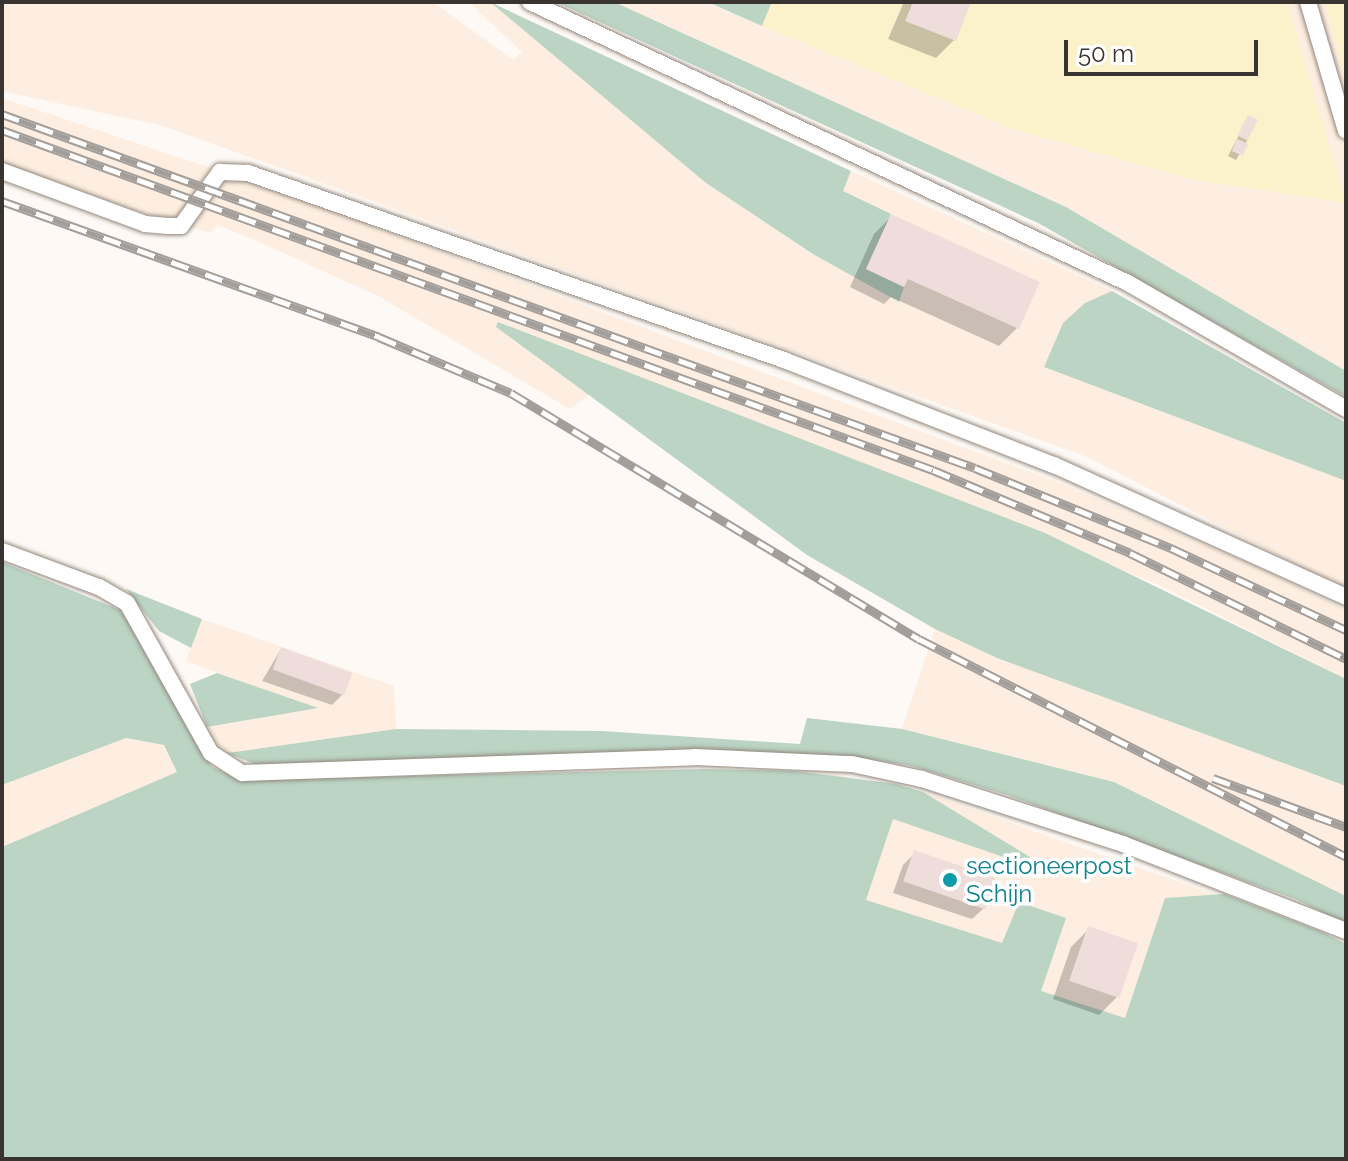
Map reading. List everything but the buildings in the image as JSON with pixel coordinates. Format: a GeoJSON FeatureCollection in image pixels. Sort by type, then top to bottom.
{"type":"FeatureCollection","features":[{"type":"Feature","properties":{"kind":"lane"},"geometry":{"type":"LineString","coordinates":[[530,2],[1128,283],[1346,409]]}},
{"type":"Feature","properties":{"kind":"lane"},"geometry":{"type":"LineString","coordinates":[[1308,2],[1346,131]]}},
{"type":"Feature","properties":{"kind":"lane"},"geometry":{"type":"LineString","coordinates":[[2,171],[145,224],[168,226],[181,226],[220,172],[248,173],[797,365],[1054,465],[1346,597]]}},
{"type":"Feature","properties":{"kind":"lane"},"geometry":{"type":"LineString","coordinates":[[2,551],[99,587],[127,603],[211,753],[242,773],[695,757],[852,764],[922,779],[1094,834],[1346,931]]}},
{"type":"Feature","properties":{"kind":"shaded area"},"geometry":{"type":"Polygon","coordinates":[[[2,2],[433,2],[513,60],[522,52],[469,2],[490,2],[706,183],[813,254],[898,301],[842,191],[851,171],[1112,291],[1063,323],[1044,367],[1346,481],[1346,590],[1087,457],[163,126],[2,91],[2,2]]]}},
{"type":"Feature","properties":{"kind":"shaded area"},"geometry":{"type":"Polygon","coordinates":[[[614,2],[1346,2],[1346,371],[1066,207],[614,2]]]}},
{"type":"Feature","properties":{"kind":"shaded area"},"geometry":{"type":"Polygon","coordinates":[[[2,98],[270,188],[1062,484],[1269,572],[1346,610],[1346,679],[1159,585],[496,327],[591,393],[570,409],[380,297],[255,240],[218,225],[210,233],[127,208],[2,163],[2,98]]]}},
{"type":"Feature","properties":{"kind":"shaded area"},"geometry":{"type":"Polygon","coordinates":[[[202,619],[394,686],[396,729],[227,753],[2,847],[2,785],[126,738],[164,745],[207,727],[315,708],[186,661],[202,619]]]}},
{"type":"Feature","properties":{"kind":"shaded area"},"geometry":{"type":"Polygon","coordinates":[[[935,629],[998,658],[1346,786],[1346,896],[1114,782],[902,729],[935,629]]]}},
{"type":"Feature","properties":{"kind":"shaded area"},"geometry":{"type":"Polygon","coordinates":[[[831,774],[923,792],[1322,932],[1153,1054],[850,901],[831,774]]]}},
{"type":"Feature","properties":{"kind":"green space"},"geometry":{"type":"Polygon","coordinates":[[[490,2],[851,171],[843,191],[891,214],[866,269],[904,287],[899,302],[813,254],[706,183],[490,2]]]}},
{"type":"Feature","properties":{"kind":"green space"},"geometry":{"type":"Polygon","coordinates":[[[556,2],[614,2],[1066,207],[1346,371],[1346,397],[1038,223],[556,2]]]}},
{"type":"Feature","properties":{"kind":"green space"},"geometry":{"type":"Polygon","coordinates":[[[708,2],[772,2],[762,26],[708,2]]]}},
{"type":"Feature","properties":{"kind":"green space"},"geometry":{"type":"Polygon","coordinates":[[[1112,291],[1346,423],[1346,481],[1044,367],[1063,323],[1085,303],[1112,291]]]}},
{"type":"Feature","properties":{"kind":"green space"},"geometry":{"type":"Polygon","coordinates":[[[498,322],[1045,533],[1346,679],[1346,786],[997,658],[935,629],[807,555],[496,327],[498,322]]]}},
{"type":"Feature","properties":{"kind":"green space"},"geometry":{"type":"Polygon","coordinates":[[[2,562],[120,610],[149,647],[211,766],[240,780],[704,769],[795,771],[896,784],[923,792],[1030,857],[1027,865],[893,819],[866,900],[1002,943],[1019,902],[1066,918],[1041,991],[1125,1018],[1165,898],[1224,894],[1322,932],[1346,944],[1346,1159],[2,1159],[2,847],[177,772],[164,745],[126,738],[2,785],[2,562]]]}},
{"type":"Feature","properties":{"kind":"green space"},"geometry":{"type":"Polygon","coordinates":[[[126,589],[202,619],[191,648],[159,631],[126,589]]]}},
{"type":"Feature","properties":{"kind":"green space"},"geometry":{"type":"Polygon","coordinates":[[[217,673],[318,708],[207,727],[190,684],[217,673]]]}},
{"type":"Feature","properties":{"kind":"green space"},"geometry":{"type":"Polygon","coordinates":[[[807,718],[902,729],[1114,782],[1346,896],[1346,924],[1295,899],[1007,795],[912,766],[856,757],[701,749],[257,765],[227,753],[396,729],[602,731],[800,744],[807,718]]]}},
{"type":"Feature","properties":{"kind":"sand"},"geometry":{"type":"Polygon","coordinates":[[[772,2],[1287,2],[1346,203],[1194,180],[1015,130],[762,26],[772,2]]]}},
{"type":"Feature","properties":{"kind":"sand"},"geometry":{"type":"Polygon","coordinates":[[[1325,2],[1346,2],[1346,81],[1325,2]]]}},
{"type":"Feature","properties":{"kind":"railway"},"geometry":{"type":"LineString","coordinates":[[2,114],[975,468],[1171,548],[1346,630]]}},
{"type":"Feature","properties":{"kind":"railway"},"geometry":{"type":"LineString","coordinates":[[2,130],[933,470],[1130,553],[1346,659]]}},
{"type":"Feature","properties":{"kind":"railway"},"geometry":{"type":"LineString","coordinates":[[2,201],[379,337],[511,393],[919,639],[1346,857]]}},
{"type":"Feature","properties":{"kind":"railway"},"geometry":{"type":"LineString","coordinates":[[1213,778],[1346,827]]}},
{"type":"Feature","properties":{"kind":"place","name":"sectioneerpost Schijn"},"geometry":{"type":"Point","coordinates":[950,880]}}]}
